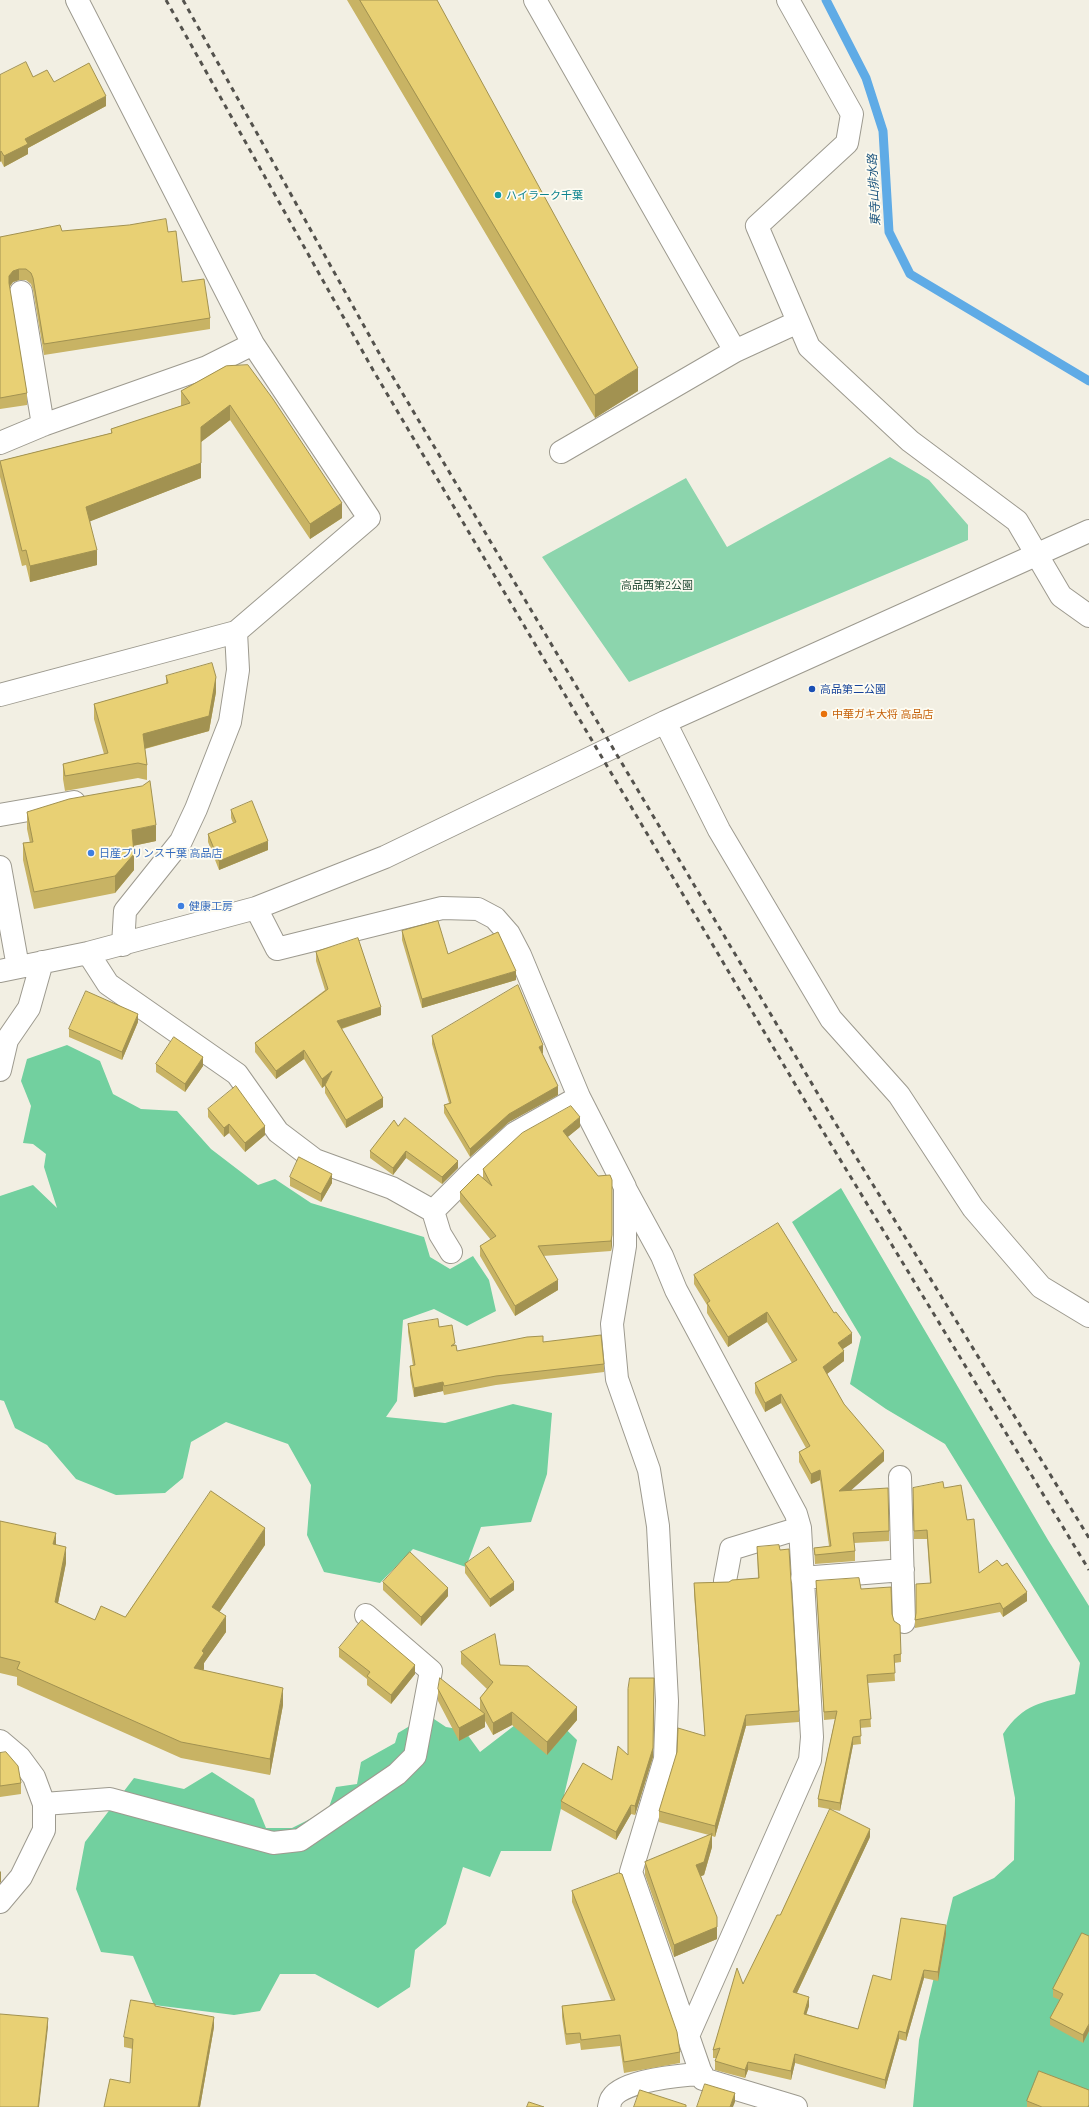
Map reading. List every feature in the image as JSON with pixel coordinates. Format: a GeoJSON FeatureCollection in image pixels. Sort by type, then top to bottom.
{"type":"FeatureCollection","features":[{"type":"Feature","properties":{"kind":"street"},"geometry":{"type":"LineString","coordinates":[[0,694],[236,632],[369,518],[253,344],[77,0]]}},
{"type":"Feature","properties":{"kind":"street"},"geometry":{"type":"LineString","coordinates":[[535,0],[735,351]]}},
{"type":"Feature","properties":{"kind":"street"},"geometry":{"type":"LineString","coordinates":[[788,0],[852,114],[847,143],[757,226],[809,347],[910,441],[1017,521],[1061,596],[1089,616]]}},
{"type":"Feature","properties":{"kind":"street"},"geometry":{"type":"LineString","coordinates":[[21,292],[43,425]]}},
{"type":"Feature","properties":{"kind":"street"},"geometry":{"type":"LineString","coordinates":[[561,452],[735,351],[798,322]]}},
{"type":"Feature","properties":{"kind":"street"},"geometry":{"type":"LineString","coordinates":[[0,443],[43,425],[207,367],[253,344]]}},
{"type":"Feature","properties":{"kind":"street"},"geometry":{"type":"LineString","coordinates":[[0,868],[9,969],[123,945],[256,908],[385,856],[665,722],[1089,532]]}},
{"type":"Feature","properties":{"kind":"street"},"geometry":{"type":"LineString","coordinates":[[123,945],[125,911],[181,841],[196,809],[230,722],[238,670],[236,632]]}},
{"type":"Feature","properties":{"kind":"street"},"geometry":{"type":"LineString","coordinates":[[665,722],[719,830],[831,1019],[899,1095],[973,1208],[1041,1287],[1089,1316]]}},
{"type":"Feature","properties":{"kind":"street"},"geometry":{"type":"LineString","coordinates":[[0,815],[93,798]]}},
{"type":"Feature","properties":{"kind":"street"},"geometry":{"type":"LineString","coordinates":[[256,908],[277,949],[442,908],[478,908],[495,918],[509,934],[520,955],[579,1097],[662,1256],[676,1290],[796,1514],[800,1528],[812,1737],[810,1760],[688,2036]]}},
{"type":"Feature","properties":{"kind":"street"},"geometry":{"type":"LineString","coordinates":[[88,953],[108,984],[237,1074],[278,1132],[315,1160],[392,1188],[433,1210],[440,1234],[451,1252]]}},
{"type":"Feature","properties":{"kind":"street"},"geometry":{"type":"LineString","coordinates":[[0,1070],[7,1040],[29,1008],[42,962]]}},
{"type":"Feature","properties":{"kind":"street"},"geometry":{"type":"LineString","coordinates":[[433,1210],[471,1172],[515,1133],[579,1097]]}},
{"type":"Feature","properties":{"kind":"street"},"geometry":{"type":"LineString","coordinates":[[625,1187],[625,1246],[612,1324],[617,1379],[649,1470],[658,1526],[667,1701],[665,1759],[631,1872],[704,2079],[796,2107]]}},
{"type":"Feature","properties":{"kind":"street"},"geometry":{"type":"LineString","coordinates":[[900,1477],[904,1622]]}},
{"type":"Feature","properties":{"kind":"street"},"geometry":{"type":"LineString","coordinates":[[724,1581],[731,1549],[800,1528]]}},
{"type":"Feature","properties":{"kind":"street"},"geometry":{"type":"LineString","coordinates":[[802,1578],[903,1570]]}},
{"type":"Feature","properties":{"kind":"street"},"geometry":{"type":"LineString","coordinates":[[44,1804],[110,1799],[273,1843],[300,1840],[397,1774],[415,1756],[431,1671],[366,1615]]}},
{"type":"Feature","properties":{"kind":"street"},"geometry":{"type":"LineString","coordinates":[[0,1740],[20,1758],[34,1777],[44,1804],[44,1830],[21,1877],[0,1902]]}},
{"type":"Feature","properties":{"kind":"street"},"geometry":{"type":"LineString","coordinates":[[609,2107],[612,2098],[623,2089],[662,2077],[702,2074]]}},
{"type":"Feature","properties":{"kind":"green space","name":"高品西第2公園"},"geometry":{"type":"Polygon","coordinates":[[[890,457],[929,480],[968,525],[968,540],[629,682],[542,557],[686,478],[727,547],[890,457]]]}},
{"type":"Feature","properties":{"kind":"green space"},"geometry":{"type":"Polygon","coordinates":[[[67,1045],[100,1061],[113,1094],[141,1109],[177,1111],[211,1149],[258,1185],[275,1179],[311,1203],[424,1237],[430,1257],[450,1269],[473,1256],[489,1280],[496,1311],[467,1326],[434,1309],[403,1320],[397,1401],[386,1417],[445,1423],[513,1404],[552,1413],[547,1474],[531,1522],[481,1527],[466,1567],[413,1549],[380,1583],[324,1572],[307,1535],[311,1485],[288,1444],[226,1422],[191,1442],[183,1478],[165,1493],[116,1495],[76,1479],[47,1445],[15,1428],[4,1401],[0,1400],[0,1196],[33,1185],[57,1208],[44,1167],[46,1154],[33,1144],[23,1143],[31,1106],[21,1081],[27,1059],[67,1045]]]}},
{"type":"Feature","properties":{"kind":"green space"},"geometry":{"type":"Polygon","coordinates":[[[841,1188],[1048,1540],[1089,1606],[1089,2107],[913,2107],[919,2040],[953,1897],[994,1878],[1014,1860],[1015,1798],[1003,1734],[1018,1716],[1026,1710],[1043,1702],[1075,1694],[1080,1663],[945,1444],[886,1409],[850,1384],[861,1337],[792,1222],[841,1188]]]}},
{"type":"Feature","properties":{"kind":"green space"},"geometry":{"type":"Polygon","coordinates":[[[541,1705],[577,1740],[551,1851],[501,1851],[490,1877],[463,1867],[446,1924],[415,1950],[410,1987],[378,2008],[315,1974],[280,1974],[260,2011],[234,2015],[154,2005],[133,1956],[101,1952],[76,1889],[85,1842],[134,1778],[184,1789],[212,1772],[254,1799],[266,1828],[292,1828],[328,1810],[336,1787],[357,1784],[361,1762],[395,1743],[398,1733],[428,1715],[446,1727],[464,1730],[480,1752],[541,1705]]]}},
{"type":"Feature","properties":{"kind":"building","name":"ハイラーク千葉"},"geometry":{"type":"Polygon","coordinates":[[[360,0],[437,0],[638,368],[595,395],[360,0]]]}},
{"type":"Feature","properties":{"kind":"building"},"geometry":{"type":"Polygon","coordinates":[[[26,62],[33,77],[47,70],[54,82],[89,63],[106,96],[25,139],[28,144],[4,156],[1,151],[0,152],[0,75],[26,62]]]}},
{"type":"Feature","properties":{"kind":"building"},"geometry":{"type":"Polygon","coordinates":[[[166,219],[168,232],[176,231],[182,282],[204,279],[210,318],[44,344],[31,273],[26,269],[13,271],[9,276],[9,283],[27,393],[0,398],[0,237],[60,225],[62,231],[129,225],[166,219]]]}},
{"type":"Feature","properties":{"kind":"building"},"geometry":{"type":"Polygon","coordinates":[[[248,365],[273,399],[342,503],[310,524],[230,405],[201,427],[201,463],[86,507],[97,550],[30,566],[26,550],[22,551],[0,461],[112,433],[111,429],[190,403],[181,391],[226,366],[248,365]]]}},
{"type":"Feature","properties":{"kind":"building"},"geometry":{"type":"Polygon","coordinates":[[[212,663],[216,677],[209,716],[143,734],[147,765],[138,763],[65,776],[63,764],[108,753],[94,704],[168,683],[166,676],[212,663]]]}},
{"type":"Feature","properties":{"kind":"building"},"geometry":{"type":"Polygon","coordinates":[[[150,781],[156,825],[132,830],[134,854],[115,876],[34,892],[23,843],[33,842],[27,812],[69,799],[142,786],[150,781]]]}},
{"type":"Feature","properties":{"kind":"building"},"geometry":{"type":"Polygon","coordinates":[[[252,801],[268,841],[219,861],[208,834],[236,822],[231,810],[252,801]]]}},
{"type":"Feature","properties":{"kind":"building"},"geometry":{"type":"Polygon","coordinates":[[[438,921],[448,954],[498,932],[516,971],[422,999],[402,931],[438,921]]]}},
{"type":"Feature","properties":{"kind":"building"},"geometry":{"type":"Polygon","coordinates":[[[358,938],[381,1007],[337,1021],[383,1098],[346,1120],[325,1085],[332,1071],[322,1079],[304,1050],[276,1071],[255,1043],[328,989],[316,952],[358,938]]]}},
{"type":"Feature","properties":{"kind":"building"},"geometry":{"type":"Polygon","coordinates":[[[518,985],[543,1045],[539,1047],[558,1086],[509,1114],[470,1149],[444,1105],[451,1103],[432,1036],[518,985]]]}},
{"type":"Feature","properties":{"kind":"building"},"geometry":{"type":"Polygon","coordinates":[[[86,991],[138,1014],[122,1052],[69,1029],[86,991]]]}},
{"type":"Feature","properties":{"kind":"building"},"geometry":{"type":"Polygon","coordinates":[[[174,1037],[203,1057],[185,1084],[156,1064],[174,1037]]]}},
{"type":"Feature","properties":{"kind":"building"},"geometry":{"type":"Polygon","coordinates":[[[236,1086],[265,1126],[245,1143],[229,1124],[224,1128],[208,1109],[236,1086]]]}},
{"type":"Feature","properties":{"kind":"building"},"geometry":{"type":"Polygon","coordinates":[[[571,1106],[580,1117],[563,1131],[598,1176],[610,1175],[612,1180],[611,1241],[538,1246],[558,1280],[515,1306],[480,1246],[496,1236],[460,1192],[478,1174],[492,1186],[483,1169],[522,1133],[571,1106]]]}},
{"type":"Feature","properties":{"kind":"building"},"geometry":{"type":"Polygon","coordinates":[[[405,1118],[458,1161],[442,1177],[406,1151],[393,1168],[370,1151],[394,1120],[398,1126],[405,1118]]]}},
{"type":"Feature","properties":{"kind":"building"},"geometry":{"type":"Polygon","coordinates":[[[299,1157],[332,1174],[321,1194],[290,1177],[299,1157]]]}},
{"type":"Feature","properties":{"kind":"building"},"geometry":{"type":"Polygon","coordinates":[[[778,1223],[834,1313],[836,1312],[852,1333],[838,1343],[844,1351],[823,1367],[844,1404],[884,1451],[839,1491],[888,1488],[889,1531],[853,1533],[855,1551],[815,1555],[814,1548],[831,1546],[820,1470],[811,1474],[799,1452],[810,1446],[781,1394],[765,1403],[755,1383],[797,1360],[767,1312],[728,1337],[707,1303],[710,1301],[694,1275],[778,1223]]]}},
{"type":"Feature","properties":{"kind":"building"},"geometry":{"type":"Polygon","coordinates":[[[438,1319],[439,1327],[452,1325],[455,1343],[451,1346],[456,1345],[457,1351],[527,1337],[543,1336],[543,1342],[601,1335],[604,1364],[496,1376],[444,1386],[443,1382],[414,1388],[410,1366],[415,1365],[408,1324],[438,1319]]]}},
{"type":"Feature","properties":{"kind":"building"},"geometry":{"type":"Polygon","coordinates":[[[943,1482],[944,1488],[961,1485],[967,1520],[974,1519],[979,1573],[997,1560],[1002,1566],[1007,1563],[1027,1592],[1003,1609],[1000,1603],[915,1620],[916,1584],[931,1583],[927,1530],[914,1531],[913,1488],[943,1482]]]}},
{"type":"Feature","properties":{"kind":"building"},"geometry":{"type":"Polygon","coordinates":[[[211,1491],[265,1528],[212,1607],[226,1616],[202,1651],[204,1653],[194,1668],[283,1688],[270,1759],[181,1742],[17,1669],[20,1662],[0,1657],[0,1521],[56,1533],[53,1544],[66,1547],[55,1602],[95,1620],[101,1606],[125,1617],[211,1491]]]}},
{"type":"Feature","properties":{"kind":"building"},"geometry":{"type":"Polygon","coordinates":[[[779,1545],[780,1550],[789,1549],[799,1711],[746,1715],[715,1826],[659,1811],[677,1752],[678,1728],[705,1736],[694,1583],[729,1582],[732,1580],[759,1578],[757,1547],[779,1545]]]}},
{"type":"Feature","properties":{"kind":"building"},"geometry":{"type":"Polygon","coordinates":[[[489,1547],[514,1582],[490,1599],[465,1564],[489,1547]]]}},
{"type":"Feature","properties":{"kind":"building"},"geometry":{"type":"Polygon","coordinates":[[[410,1552],[448,1588],[421,1617],[383,1582],[410,1552]]]}},
{"type":"Feature","properties":{"kind":"building"},"geometry":{"type":"Polygon","coordinates":[[[859,1578],[861,1589],[891,1587],[892,1614],[894,1621],[900,1625],[901,1654],[894,1655],[895,1673],[867,1675],[871,1719],[860,1720],[861,1736],[853,1737],[840,1803],[818,1799],[837,1711],[824,1712],[816,1581],[859,1578]]]}},
{"type":"Feature","properties":{"kind":"building"},"geometry":{"type":"Polygon","coordinates":[[[362,1620],[415,1665],[391,1695],[367,1676],[370,1672],[339,1648],[362,1620]]]}},
{"type":"Feature","properties":{"kind":"building"},"geometry":{"type":"Polygon","coordinates":[[[495,1634],[500,1665],[528,1666],[577,1707],[547,1742],[512,1712],[493,1723],[480,1698],[493,1682],[461,1652],[495,1634]]]}},
{"type":"Feature","properties":{"kind":"building"},"geometry":{"type":"Polygon","coordinates":[[[440,1678],[485,1714],[459,1728],[438,1689],[440,1678]]]}},
{"type":"Feature","properties":{"kind":"building"},"geometry":{"type":"Polygon","coordinates":[[[630,1678],[654,1678],[653,1748],[635,1806],[631,1805],[616,1832],[561,1801],[583,1763],[612,1780],[618,1746],[628,1755],[628,1689],[630,1678]]]}},
{"type":"Feature","properties":{"kind":"building"},"geometry":{"type":"Polygon","coordinates":[[[6,1752],[18,1766],[21,1783],[0,1786],[0,1753],[6,1752]]]}},
{"type":"Feature","properties":{"kind":"building"},"geometry":{"type":"Polygon","coordinates":[[[830,1809],[870,1829],[793,1992],[809,1997],[804,2014],[858,2029],[873,1975],[891,1980],[901,1918],[946,1925],[938,1972],[924,1970],[906,2033],[899,2031],[885,2080],[795,2054],[791,2071],[748,2062],[745,2070],[715,2061],[720,2048],[713,2050],[737,1968],[743,1984],[777,1915],[780,1915],[830,1809]]]}},
{"type":"Feature","properties":{"kind":"building"},"geometry":{"type":"Polygon","coordinates":[[[712,1834],[704,1862],[696,1865],[717,1917],[717,1927],[674,1945],[645,1862],[712,1834]]]}},
{"type":"Feature","properties":{"kind":"building"},"geometry":{"type":"Polygon","coordinates":[[[619,1873],[622,1874],[677,2032],[680,2052],[624,2062],[620,2035],[581,2040],[580,2033],[566,2034],[562,2006],[615,2000],[572,1891],[619,1873]]]}},
{"type":"Feature","properties":{"kind":"building"},"geometry":{"type":"Polygon","coordinates":[[[1082,1933],[1089,1936],[1089,2024],[1083,2035],[1050,2018],[1063,1994],[1053,1989],[1082,1933]]]}},
{"type":"Feature","properties":{"kind":"building"},"geometry":{"type":"Polygon","coordinates":[[[131,2000],[214,2017],[198,2107],[104,2107],[110,2079],[130,2083],[133,2039],[124,2037],[131,2000]]]}},
{"type":"Feature","properties":{"kind":"building"},"geometry":{"type":"Polygon","coordinates":[[[0,2014],[48,2018],[38,2107],[0,2107],[0,2014]]]}},
{"type":"Feature","properties":{"kind":"building"},"geometry":{"type":"Polygon","coordinates":[[[1039,2071],[1089,2090],[1088,2107],[1042,2107],[1027,2101],[1039,2071]]]}},
{"type":"Feature","properties":{"kind":"building"},"geometry":{"type":"Polygon","coordinates":[[[705,2084],[735,2093],[730,2107],[697,2107],[705,2084]]]}},
{"type":"Feature","properties":{"kind":"building"},"geometry":{"type":"Polygon","coordinates":[[[640,2090],[686,2105],[686,2107],[634,2107],[640,2090]]]}},
{"type":"Feature","properties":{"kind":"building"},"geometry":{"type":"Polygon","coordinates":[[[529,2102],[544,2107],[527,2107],[529,2102]]]}},
{"type":"Feature","properties":{"kind":"waterway","name":"東寺山排水路"},"geometry":{"type":"LineString","coordinates":[[826,0],[866,78],[883,131],[889,232],[910,274],[1089,381]]}},
{"type":"Feature","properties":{"kind":"railway"},"geometry":{"type":"LineString","coordinates":[[166,0],[373,370],[821,1128],[1089,1570]]}},
{"type":"Feature","properties":{"kind":"railway"},"geometry":{"type":"LineString","coordinates":[[183,0],[384,362],[834,1121],[1089,1538]]}},
{"type":"Feature","properties":{"kind":"place","name":"ハイラーク千葉"},"geometry":{"type":"Point","coordinates":[498,195]}},
{"type":"Feature","properties":{"kind":"place","name":"高品第二公園"},"geometry":{"type":"Point","coordinates":[812,689]}},
{"type":"Feature","properties":{"kind":"place","name":"中華ガキ大将 高品店"},"geometry":{"type":"Point","coordinates":[824,714]}},
{"type":"Feature","properties":{"kind":"place","name":"日産プリンス千葉 高品店"},"geometry":{"type":"Point","coordinates":[91,853]}},
{"type":"Feature","properties":{"kind":"place","name":"健康工房"},"geometry":{"type":"Point","coordinates":[181,906]}}]}
